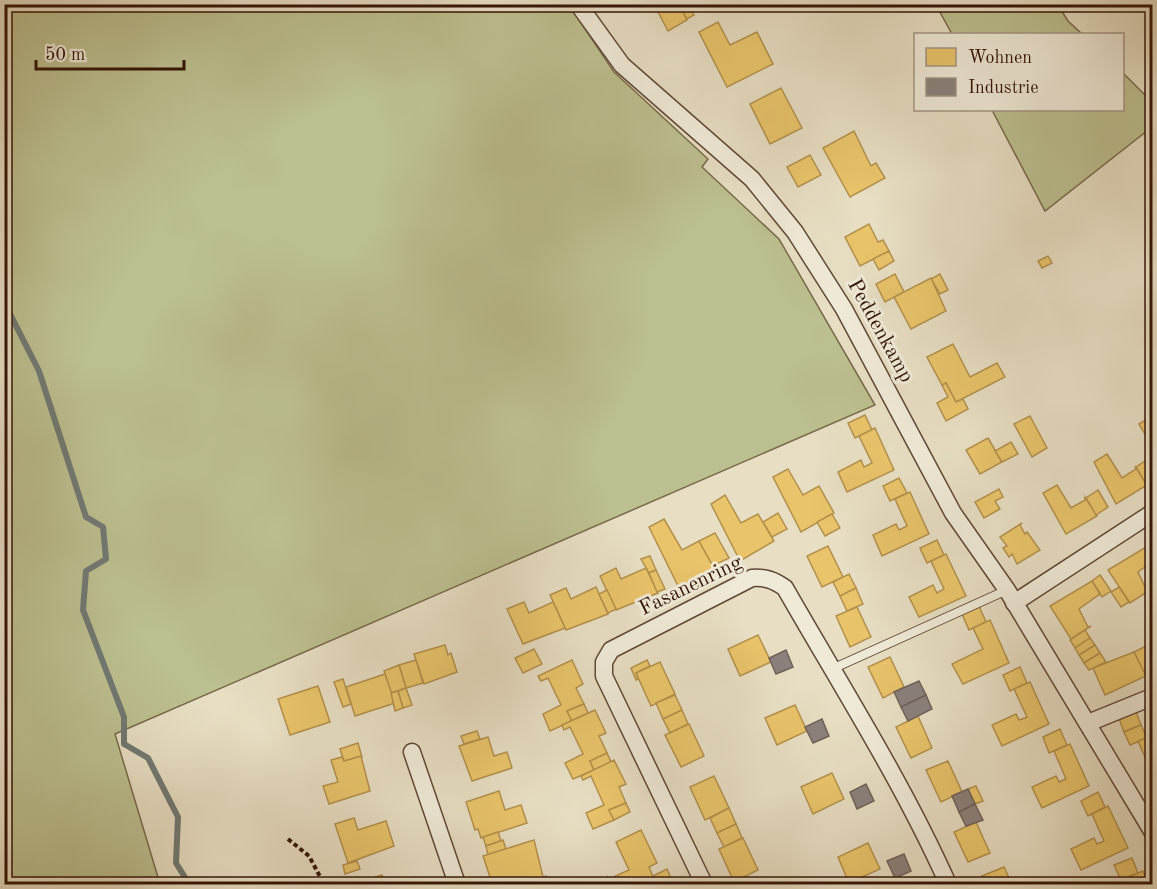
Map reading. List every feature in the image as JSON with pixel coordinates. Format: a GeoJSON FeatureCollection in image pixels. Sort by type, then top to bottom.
{"type":"FeatureCollection","features":[{"type":"Feature","properties":{"kind":"street","name":"Peddenkamp"},"geometry":{"type":"LineString","coordinates":[[578,4],[622,65],[752,179],[795,232],[844,309],[953,513],[1011,596],[1152,831]]}},
{"type":"Feature","properties":{"kind":"street"},"geometry":{"type":"LineString","coordinates":[[1011,596],[1152,513]]}},
{"type":"Feature","properties":{"kind":"street","name":"Fasanenring"},"geometry":{"type":"LineString","coordinates":[[704,885],[604,676],[604,662],[611,650],[752,578],[760,577],[776,581],[785,588],[894,777],[928,840],[948,885]]}},
{"type":"Feature","properties":{"kind":"street"},"geometry":{"type":"LineString","coordinates":[[1088,723],[1152,698]]}},
{"type":"Feature","properties":{"kind":"street"},"geometry":{"type":"LineString","coordinates":[[412,752],[457,885]]}},
{"type":"Feature","properties":{"kind":"lane"},"geometry":{"type":"LineString","coordinates":[[831,669],[1011,596]]}},
{"type":"Feature","properties":{"kind":"path"},"geometry":{"type":"LineString","coordinates":[[288,839],[309,856],[324,885]]}},
{"type":"Feature","properties":{"kind":"green space"},"geometry":{"type":"Polygon","coordinates":[[[5,5],[569,5],[614,72],[708,159],[702,167],[779,239],[875,405],[115,734],[160,884],[5,884],[5,5]]]}},
{"type":"Feature","properties":{"kind":"green space"},"geometry":{"type":"Polygon","coordinates":[[[936,5],[1058,5],[1068,21],[1081,33],[951,33],[936,5]]]}},
{"type":"Feature","properties":{"kind":"green space"},"geometry":{"type":"Polygon","coordinates":[[[1124,74],[1152,102],[1152,127],[1045,211],[993,111],[1124,111],[1124,74]]]}},
{"type":"Feature","properties":{"kind":"building: Wohnen"},"geometry":{"type":"Polygon","coordinates":[[[610,4],[625,4],[614,11],[610,4]]]}},
{"type":"Feature","properties":{"kind":"building: Wohnen"},"geometry":{"type":"Polygon","coordinates":[[[654,4],[679,4],[687,20],[668,31],[654,4]]]}},
{"type":"Feature","properties":{"kind":"building: Wohnen"},"geometry":{"type":"Polygon","coordinates":[[[688,4],[694,15],[687,19],[680,6],[688,4]]]}},
{"type":"Feature","properties":{"kind":"building: Wohnen"},"geometry":{"type":"Polygon","coordinates":[[[718,22],[730,45],[757,32],[773,64],[727,87],[699,32],[718,22]]]}},
{"type":"Feature","properties":{"kind":"building: Wohnen"},"geometry":{"type":"Polygon","coordinates":[[[781,88],[802,128],[770,144],[750,104],[781,88]]]}},
{"type":"Feature","properties":{"kind":"building: Wohnen"},"geometry":{"type":"Polygon","coordinates":[[[854,131],[871,166],[876,163],[885,178],[850,197],[823,148],[854,131]]]}},
{"type":"Feature","properties":{"kind":"building: Wohnen"},"geometry":{"type":"Polygon","coordinates":[[[810,155],[821,175],[798,187],[787,167],[810,155]]]}},
{"type":"Feature","properties":{"kind":"building: Wohnen"},"geometry":{"type":"Polygon","coordinates":[[[869,224],[878,242],[883,240],[889,251],[860,266],[845,237],[869,224]]]}},
{"type":"Feature","properties":{"kind":"building: Wohnen"},"geometry":{"type":"Polygon","coordinates":[[[889,251],[894,261],[879,270],[873,259],[889,251]]]}},
{"type":"Feature","properties":{"kind":"building: Wohnen"},"geometry":{"type":"Polygon","coordinates":[[[1048,256],[1052,263],[1042,268],[1038,261],[1048,256]]]}},
{"type":"Feature","properties":{"kind":"building: Wohnen"},"geometry":{"type":"Polygon","coordinates":[[[895,274],[904,292],[885,302],[876,284],[895,274]]]}},
{"type":"Feature","properties":{"kind":"building: Wohnen"},"geometry":{"type":"Polygon","coordinates":[[[940,274],[948,290],[940,294],[931,279],[940,274]]]}},
{"type":"Feature","properties":{"kind":"building: Wohnen"},"geometry":{"type":"Polygon","coordinates":[[[931,278],[946,311],[911,329],[894,297],[931,278]]]}},
{"type":"Feature","properties":{"kind":"building: Wohnen"},"geometry":{"type":"Polygon","coordinates":[[[953,344],[970,377],[997,363],[1005,377],[956,402],[946,383],[942,385],[927,357],[953,344]]]}},
{"type":"Feature","properties":{"kind":"building: Wohnen"},"geometry":{"type":"Polygon","coordinates":[[[946,383],[956,402],[963,399],[968,409],[946,421],[937,403],[948,397],[942,385],[946,383]]]}},
{"type":"Feature","properties":{"kind":"building: Wohnen"},"geometry":{"type":"Polygon","coordinates":[[[865,415],[872,430],[855,438],[848,423],[865,415]]]}},
{"type":"Feature","properties":{"kind":"building: Wohnen"},"geometry":{"type":"Polygon","coordinates":[[[1030,416],[1047,448],[1032,457],[1014,424],[1030,416]]]}},
{"type":"Feature","properties":{"kind":"building: Wohnen"},"geometry":{"type":"Polygon","coordinates":[[[1152,416],[1152,446],[1139,424],[1152,416]]]}},
{"type":"Feature","properties":{"kind":"building: Wohnen"},"geometry":{"type":"Polygon","coordinates":[[[875,428],[894,470],[847,492],[838,472],[861,460],[864,467],[872,463],[859,436],[875,428]]]}},
{"type":"Feature","properties":{"kind":"building: Wohnen"},"geometry":{"type":"Polygon","coordinates":[[[988,438],[1002,462],[980,474],[966,450],[988,438]]]}},
{"type":"Feature","properties":{"kind":"building: Wohnen"},"geometry":{"type":"Polygon","coordinates":[[[1011,442],[1018,454],[1002,462],[995,451],[1011,442]]]}},
{"type":"Feature","properties":{"kind":"building: Wohnen"},"geometry":{"type":"Polygon","coordinates":[[[1107,454],[1122,478],[1136,469],[1135,466],[1147,485],[1116,504],[1094,462],[1107,454]]]}},
{"type":"Feature","properties":{"kind":"building: Wohnen"},"geometry":{"type":"Polygon","coordinates":[[[1148,459],[1152,466],[1152,480],[1146,484],[1136,467],[1148,459]]]}},
{"type":"Feature","properties":{"kind":"building: Wohnen"},"geometry":{"type":"Polygon","coordinates":[[[788,469],[803,495],[819,486],[834,513],[801,532],[773,477],[788,469]]]}},
{"type":"Feature","properties":{"kind":"building: Wohnen"},"geometry":{"type":"Polygon","coordinates":[[[899,478],[907,493],[890,501],[883,486],[899,478]]]}},
{"type":"Feature","properties":{"kind":"building: Wohnen"},"geometry":{"type":"Polygon","coordinates":[[[1057,485],[1071,508],[1085,500],[1085,497],[1097,516],[1066,534],[1043,493],[1057,485]]]}},
{"type":"Feature","properties":{"kind":"building: Wohnen"},"geometry":{"type":"Polygon","coordinates":[[[999,489],[1003,497],[995,501],[1000,509],[984,518],[975,502],[999,489]]]}},
{"type":"Feature","properties":{"kind":"building: Wohnen"},"geometry":{"type":"Polygon","coordinates":[[[1098,490],[1108,507],[1096,515],[1086,498],[1098,490]]]}},
{"type":"Feature","properties":{"kind":"building: Wohnen"},"geometry":{"type":"Polygon","coordinates":[[[910,492],[929,534],[882,556],[873,535],[896,524],[899,530],[907,526],[895,499],[910,492]]]}},
{"type":"Feature","properties":{"kind":"building: Wohnen"},"geometry":{"type":"Polygon","coordinates":[[[725,495],[741,523],[758,514],[774,541],[740,561],[711,504],[725,495]]]}},
{"type":"Feature","properties":{"kind":"building: Wohnen"},"geometry":{"type":"Polygon","coordinates":[[[778,513],[787,529],[772,537],[763,522],[778,513]]]}},
{"type":"Feature","properties":{"kind":"building: Wohnen"},"geometry":{"type":"Polygon","coordinates":[[[832,514],[840,528],[825,536],[817,522],[832,514]]]}},
{"type":"Feature","properties":{"kind":"building: Wohnen"},"geometry":{"type":"Polygon","coordinates":[[[664,519],[682,550],[699,541],[714,568],[679,588],[649,527],[664,519]]]}},
{"type":"Feature","properties":{"kind":"building: Wohnen"},"geometry":{"type":"Polygon","coordinates":[[[1022,523],[1020,525],[1025,534],[1027,532],[1040,550],[1017,564],[1012,554],[1009,557],[1003,548],[1007,546],[1000,537],[1022,523]]]}},
{"type":"Feature","properties":{"kind":"building: Wohnen"},"geometry":{"type":"Polygon","coordinates":[[[715,533],[729,558],[713,566],[699,541],[715,533]]]}},
{"type":"Feature","properties":{"kind":"building: Wohnen"},"geometry":{"type":"Polygon","coordinates":[[[937,540],[944,555],[927,563],[920,548],[937,540]]]}},
{"type":"Feature","properties":{"kind":"building: Wohnen"},"geometry":{"type":"Polygon","coordinates":[[[1151,544],[1152,562],[1138,572],[1147,591],[1150,590],[1130,603],[1108,570],[1151,544]]]}},
{"type":"Feature","properties":{"kind":"building: Wohnen"},"geometry":{"type":"Polygon","coordinates":[[[828,546],[843,577],[822,587],[807,556],[828,546]]]}},
{"type":"Feature","properties":{"kind":"building: Wohnen"},"geometry":{"type":"Polygon","coordinates":[[[946,554],[966,596],[919,617],[909,597],[933,585],[937,593],[944,589],[931,561],[946,554]]]}},
{"type":"Feature","properties":{"kind":"building: Wohnen"},"geometry":{"type":"Polygon","coordinates":[[[650,556],[656,570],[649,573],[641,559],[650,556]]]}},
{"type":"Feature","properties":{"kind":"building: Wohnen"},"geometry":{"type":"Polygon","coordinates":[[[616,568],[621,579],[646,568],[658,593],[616,610],[600,576],[616,568]]]}},
{"type":"Feature","properties":{"kind":"building: Wohnen"},"geometry":{"type":"Polygon","coordinates":[[[656,570],[665,589],[657,592],[649,573],[656,570]]]}},
{"type":"Feature","properties":{"kind":"building: Wohnen"},"geometry":{"type":"Polygon","coordinates":[[[849,574],[856,588],[840,596],[833,582],[849,574]]]}},
{"type":"Feature","properties":{"kind":"building: Wohnen"},"geometry":{"type":"Polygon","coordinates":[[[1100,575],[1111,591],[1102,597],[1092,581],[1100,575]]]}},
{"type":"Feature","properties":{"kind":"building: Wohnen"},"geometry":{"type":"Polygon","coordinates":[[[1092,581],[1100,594],[1079,609],[1088,627],[1091,626],[1071,639],[1050,606],[1092,581]]]}},
{"type":"Feature","properties":{"kind":"building: Wohnen"},"geometry":{"type":"Polygon","coordinates":[[[596,587],[608,614],[566,630],[550,595],[566,588],[571,599],[596,587]]]}},
{"type":"Feature","properties":{"kind":"building: Wohnen"},"geometry":{"type":"Polygon","coordinates":[[[1119,587],[1129,602],[1121,607],[1111,592],[1119,587]]]}},
{"type":"Feature","properties":{"kind":"building: Wohnen"},"geometry":{"type":"Polygon","coordinates":[[[856,588],[863,604],[847,611],[840,596],[856,588]]]}},
{"type":"Feature","properties":{"kind":"building: Wohnen"},"geometry":{"type":"Polygon","coordinates":[[[607,590],[616,609],[608,613],[599,594],[607,590]]]}},
{"type":"Feature","properties":{"kind":"building: Wohnen"},"geometry":{"type":"Polygon","coordinates":[[[524,602],[529,613],[553,602],[565,628],[523,644],[507,609],[524,602]]]}},
{"type":"Feature","properties":{"kind":"building: Wohnen"},"geometry":{"type":"Polygon","coordinates":[[[979,606],[986,622],[969,630],[962,614],[979,606]]]}},
{"type":"Feature","properties":{"kind":"building: Wohnen"},"geometry":{"type":"Polygon","coordinates":[[[857,607],[871,637],[850,647],[836,616],[857,607]]]}},
{"type":"Feature","properties":{"kind":"building: Wohnen"},"geometry":{"type":"Polygon","coordinates":[[[990,620],[1009,663],[963,684],[952,664],[983,649],[973,628],[990,620]]]}},
{"type":"Feature","properties":{"kind":"building: Wohnen"},"geometry":{"type":"Polygon","coordinates":[[[1085,630],[1090,638],[1075,648],[1070,640],[1085,630]]]}},
{"type":"Feature","properties":{"kind":"building: Wohnen"},"geometry":{"type":"Polygon","coordinates":[[[758,635],[771,662],[740,676],[728,649],[758,635]]]}},
{"type":"Feature","properties":{"kind":"building: Wohnen"},"geometry":{"type":"Polygon","coordinates":[[[1090,638],[1095,645],[1079,655],[1075,648],[1090,638]]]}},
{"type":"Feature","properties":{"kind":"building: Wohnen"},"geometry":{"type":"Polygon","coordinates":[[[1152,643],[1152,676],[1147,679],[1134,652],[1152,643]]]}},
{"type":"Feature","properties":{"kind":"building: Wohnen"},"geometry":{"type":"Polygon","coordinates":[[[445,645],[448,655],[451,653],[457,672],[424,684],[414,654],[445,645]]]}},
{"type":"Feature","properties":{"kind":"building: Wohnen"},"geometry":{"type":"Polygon","coordinates":[[[1095,645],[1100,653],[1084,663],[1079,655],[1095,645]]]}},
{"type":"Feature","properties":{"kind":"building: Wohnen"},"geometry":{"type":"Polygon","coordinates":[[[534,649],[542,664],[523,673],[515,658],[534,649]]]}},
{"type":"Feature","properties":{"kind":"building: Wohnen"},"geometry":{"type":"Polygon","coordinates":[[[1134,652],[1146,676],[1105,695],[1093,668],[1134,652]]]}},
{"type":"Feature","properties":{"kind":"building: Wohnen"},"geometry":{"type":"Polygon","coordinates":[[[1100,653],[1106,662],[1089,670],[1084,663],[1100,653]]]}},
{"type":"Feature","properties":{"kind":"building: Wohnen"},"geometry":{"type":"Polygon","coordinates":[[[890,657],[904,687],[883,698],[868,667],[890,657]]]}},
{"type":"Feature","properties":{"kind":"building: Wohnen"},"geometry":{"type":"Polygon","coordinates":[[[416,660],[423,683],[406,688],[399,665],[416,660]]]}},
{"type":"Feature","properties":{"kind":"building: Wohnen"},"geometry":{"type":"Polygon","coordinates":[[[572,660],[583,684],[576,688],[584,704],[567,711],[572,721],[550,731],[543,714],[561,705],[548,678],[541,681],[538,676],[572,660]]]}},
{"type":"Feature","properties":{"kind":"building: Wohnen"},"geometry":{"type":"Polygon","coordinates":[[[647,660],[650,666],[636,673],[638,679],[636,680],[631,668],[647,660]]]}},
{"type":"Feature","properties":{"kind":"building: Wohnen"},"geometry":{"type":"Polygon","coordinates":[[[660,662],[675,694],[651,706],[636,673],[660,662]]]}},
{"type":"Feature","properties":{"kind":"building: Wohnen"},"geometry":{"type":"Polygon","coordinates":[[[399,665],[406,688],[391,693],[384,671],[399,665]]]}},
{"type":"Feature","properties":{"kind":"building: Wohnen"},"geometry":{"type":"Polygon","coordinates":[[[1020,667],[1027,683],[1010,691],[1003,675],[1020,667]]]}},
{"type":"Feature","properties":{"kind":"building: Wohnen"},"geometry":{"type":"Polygon","coordinates":[[[385,674],[395,703],[355,716],[346,687],[385,674]]]}},
{"type":"Feature","properties":{"kind":"building: Wohnen"},"geometry":{"type":"Polygon","coordinates":[[[343,679],[351,704],[343,707],[334,682],[343,679]]]}},
{"type":"Feature","properties":{"kind":"building: Wohnen"},"geometry":{"type":"Polygon","coordinates":[[[1030,682],[1049,724],[1002,746],[992,725],[1016,714],[1019,720],[1027,717],[1014,689],[1030,682]]]}},
{"type":"Feature","properties":{"kind":"building: Wohnen"},"geometry":{"type":"Polygon","coordinates":[[[318,686],[330,722],[290,735],[278,699],[318,686]]]}},
{"type":"Feature","properties":{"kind":"building: Wohnen"},"geometry":{"type":"Polygon","coordinates":[[[406,688],[412,705],[403,708],[398,691],[406,688]]]}},
{"type":"Feature","properties":{"kind":"building: Wohnen"},"geometry":{"type":"Polygon","coordinates":[[[398,691],[403,708],[395,711],[391,693],[398,691]]]}},
{"type":"Feature","properties":{"kind":"building: Wohnen"},"geometry":{"type":"Polygon","coordinates":[[[675,695],[682,710],[663,719],[656,703],[675,695]]]}},
{"type":"Feature","properties":{"kind":"building: Wohnen"},"geometry":{"type":"Polygon","coordinates":[[[584,704],[588,713],[572,721],[567,711],[584,704]]]}},
{"type":"Feature","properties":{"kind":"building: Wohnen"},"geometry":{"type":"Polygon","coordinates":[[[795,705],[807,731],[777,745],[765,718],[795,705]]]}},
{"type":"Feature","properties":{"kind":"building: Wohnen"},"geometry":{"type":"Polygon","coordinates":[[[1135,709],[1141,725],[1124,732],[1118,716],[1135,709]]]}},
{"type":"Feature","properties":{"kind":"building: Wohnen"},"geometry":{"type":"Polygon","coordinates":[[[595,710],[606,733],[599,736],[607,753],[590,761],[594,770],[573,779],[565,763],[583,754],[570,727],[564,730],[562,725],[595,710]]]}},
{"type":"Feature","properties":{"kind":"building: Wohnen"},"geometry":{"type":"Polygon","coordinates":[[[682,710],[688,724],[670,733],[663,719],[682,710]]]}},
{"type":"Feature","properties":{"kind":"building: Wohnen"},"geometry":{"type":"Polygon","coordinates":[[[918,716],[932,748],[911,758],[896,727],[918,716]]]}},
{"type":"Feature","properties":{"kind":"building: Wohnen"},"geometry":{"type":"Polygon","coordinates":[[[689,724],[704,756],[681,767],[665,735],[689,724]]]}},
{"type":"Feature","properties":{"kind":"building: Wohnen"},"geometry":{"type":"Polygon","coordinates":[[[1141,725],[1147,738],[1130,745],[1124,732],[1141,725]]]}},
{"type":"Feature","properties":{"kind":"building: Wohnen"},"geometry":{"type":"Polygon","coordinates":[[[1060,729],[1067,745],[1049,753],[1043,737],[1060,729]]]}},
{"type":"Feature","properties":{"kind":"building: Wohnen"},"geometry":{"type":"Polygon","coordinates":[[[477,731],[480,739],[464,744],[461,736],[477,731]]]}},
{"type":"Feature","properties":{"kind":"building: Wohnen"},"geometry":{"type":"Polygon","coordinates":[[[1152,736],[1152,762],[1148,764],[1138,741],[1152,736]]]}},
{"type":"Feature","properties":{"kind":"building: Wohnen"},"geometry":{"type":"Polygon","coordinates":[[[488,737],[494,756],[507,752],[512,768],[472,781],[459,746],[488,737]]]}},
{"type":"Feature","properties":{"kind":"building: Wohnen"},"geometry":{"type":"Polygon","coordinates":[[[358,743],[362,757],[344,761],[340,749],[358,743]]]}},
{"type":"Feature","properties":{"kind":"building: Wohnen"},"geometry":{"type":"Polygon","coordinates":[[[1070,744],[1089,786],[1042,808],[1032,787],[1056,776],[1059,782],[1066,779],[1054,751],[1070,744]]]}},
{"type":"Feature","properties":{"kind":"building: Wohnen"},"geometry":{"type":"Polygon","coordinates":[[[607,753],[611,762],[594,770],[590,761],[607,753]]]}},
{"type":"Feature","properties":{"kind":"building: Wohnen"},"geometry":{"type":"Polygon","coordinates":[[[361,756],[370,791],[329,804],[323,786],[338,782],[331,760],[342,757],[344,761],[361,756]]]}},
{"type":"Feature","properties":{"kind":"building: Wohnen"},"geometry":{"type":"Polygon","coordinates":[[[614,760],[626,784],[619,787],[626,803],[609,810],[614,820],[593,829],[586,813],[604,805],[591,776],[583,780],[581,776],[614,760]]]}},
{"type":"Feature","properties":{"kind":"building: Wohnen"},"geometry":{"type":"Polygon","coordinates":[[[948,761],[962,792],[941,802],[926,770],[948,761]]]}},
{"type":"Feature","properties":{"kind":"building: Wohnen"},"geometry":{"type":"Polygon","coordinates":[[[832,773],[844,799],[813,814],[801,787],[832,773]]]}},
{"type":"Feature","properties":{"kind":"building: Wohnen"},"geometry":{"type":"Polygon","coordinates":[[[714,776],[729,808],[705,820],[690,787],[714,776]]]}},
{"type":"Feature","properties":{"kind":"building: Wohnen"},"geometry":{"type":"Polygon","coordinates":[[[976,786],[983,801],[975,804],[968,789],[976,786]]]}},
{"type":"Feature","properties":{"kind":"building: Wohnen"},"geometry":{"type":"Polygon","coordinates":[[[499,791],[505,810],[521,805],[527,823],[481,838],[478,829],[475,830],[466,802],[499,791]]]}},
{"type":"Feature","properties":{"kind":"building: Wohnen"},"geometry":{"type":"Polygon","coordinates":[[[1098,792],[1105,807],[1088,816],[1081,801],[1098,792]]]}},
{"type":"Feature","properties":{"kind":"building: Wohnen"},"geometry":{"type":"Polygon","coordinates":[[[626,803],[630,812],[614,820],[609,810],[626,803]]]}},
{"type":"Feature","properties":{"kind":"building: Wohnen"},"geometry":{"type":"Polygon","coordinates":[[[1108,806],[1128,848],[1081,870],[1071,849],[1094,838],[1097,844],[1104,841],[1092,814],[1108,806]]]}},
{"type":"Feature","properties":{"kind":"building: Wohnen"},"geometry":{"type":"Polygon","coordinates":[[[729,808],[736,824],[717,833],[710,818],[729,808]]]}},
{"type":"Feature","properties":{"kind":"building: Wohnen"},"geometry":{"type":"Polygon","coordinates":[[[354,818],[358,830],[386,821],[394,846],[348,863],[335,824],[354,818]]]}},
{"type":"Feature","properties":{"kind":"building: Wohnen"},"geometry":{"type":"Polygon","coordinates":[[[976,822],[990,853],[968,862],[954,832],[976,822]]]}},
{"type":"Feature","properties":{"kind":"building: Wohnen"},"geometry":{"type":"Polygon","coordinates":[[[736,824],[742,838],[724,847],[717,833],[736,824]]]}},
{"type":"Feature","properties":{"kind":"building: Wohnen"},"geometry":{"type":"Polygon","coordinates":[[[641,830],[657,863],[649,867],[654,879],[643,884],[611,884],[607,876],[609,879],[629,870],[616,842],[641,830]]]}},
{"type":"Feature","properties":{"kind":"building: Wohnen"},"geometry":{"type":"Polygon","coordinates":[[[498,832],[501,841],[486,846],[483,837],[498,832]]]}},
{"type":"Feature","properties":{"kind":"building: Wohnen"},"geometry":{"type":"Polygon","coordinates":[[[743,838],[758,870],[734,882],[719,849],[743,838]]]}},
{"type":"Feature","properties":{"kind":"building: Wohnen"},"geometry":{"type":"Polygon","coordinates":[[[503,840],[506,849],[488,855],[486,846],[503,840]]]}},
{"type":"Feature","properties":{"kind":"building: Wohnen"},"geometry":{"type":"Polygon","coordinates":[[[534,840],[543,877],[547,876],[522,884],[492,883],[483,856],[534,840]]]}},
{"type":"Feature","properties":{"kind":"building: Wohnen"},"geometry":{"type":"Polygon","coordinates":[[[868,843],[880,869],[849,883],[838,857],[868,843]]]}},
{"type":"Feature","properties":{"kind":"building: Wohnen"},"geometry":{"type":"Polygon","coordinates":[[[1132,858],[1138,873],[1121,880],[1114,865],[1132,858]]]}},
{"type":"Feature","properties":{"kind":"building: Wohnen"},"geometry":{"type":"Polygon","coordinates":[[[357,861],[360,869],[345,874],[343,865],[357,861]]]}},
{"type":"Feature","properties":{"kind":"building: Wohnen"},"geometry":{"type":"Polygon","coordinates":[[[1004,867],[1012,884],[986,884],[982,876],[1004,867]]]}},
{"type":"Feature","properties":{"kind":"building: Wohnen"},"geometry":{"type":"Polygon","coordinates":[[[667,869],[672,881],[664,884],[651,884],[649,881],[654,879],[653,876],[667,869]]]}},
{"type":"Feature","properties":{"kind":"building: Wohnen"},"geometry":{"type":"Polygon","coordinates":[[[1143,871],[1148,884],[1129,884],[1126,878],[1143,871]]]}},
{"type":"Feature","properties":{"kind":"building: Wohnen"},"geometry":{"type":"Polygon","coordinates":[[[382,875],[385,884],[365,884],[363,881],[382,875]]]}},
{"type":"Feature","properties":{"kind":"building: Wohnen"},"geometry":{"type":"Polygon","coordinates":[[[414,877],[417,884],[392,884],[414,877]]]}},
{"type":"Feature","properties":{"kind":"building: Industrie"},"geometry":{"type":"Polygon","coordinates":[[[786,650],[793,667],[776,674],[769,658],[786,650]]]}},
{"type":"Feature","properties":{"kind":"building: Industrie"},"geometry":{"type":"Polygon","coordinates":[[[919,681],[926,695],[901,707],[894,692],[919,681]]]}},
{"type":"Feature","properties":{"kind":"building: Industrie"},"geometry":{"type":"Polygon","coordinates":[[[926,695],[932,709],[908,721],[901,707],[926,695]]]}},
{"type":"Feature","properties":{"kind":"building: Industrie"},"geometry":{"type":"Polygon","coordinates":[[[822,719],[829,736],[813,743],[805,727],[822,719]]]}},
{"type":"Feature","properties":{"kind":"building: Industrie"},"geometry":{"type":"Polygon","coordinates":[[[866,784],[874,801],[857,809],[850,792],[866,784]]]}},
{"type":"Feature","properties":{"kind":"building: Industrie"},"geometry":{"type":"Polygon","coordinates":[[[968,789],[975,804],[959,812],[952,796],[968,789]]]}},
{"type":"Feature","properties":{"kind":"building: Industrie"},"geometry":{"type":"Polygon","coordinates":[[[975,804],[983,820],[966,826],[959,812],[975,804]]]}},
{"type":"Feature","properties":{"kind":"building: Industrie"},"geometry":{"type":"Polygon","coordinates":[[[904,854],[911,871],[895,878],[887,861],[904,854]]]}},
{"type":"Feature","properties":{"kind":"waterway"},"geometry":{"type":"LineString","coordinates":[[4,302],[39,371],[86,517],[103,527],[106,559],[86,571],[83,610],[124,717],[124,744],[148,758],[178,817],[176,863],[186,879],[186,884]]}}]}
